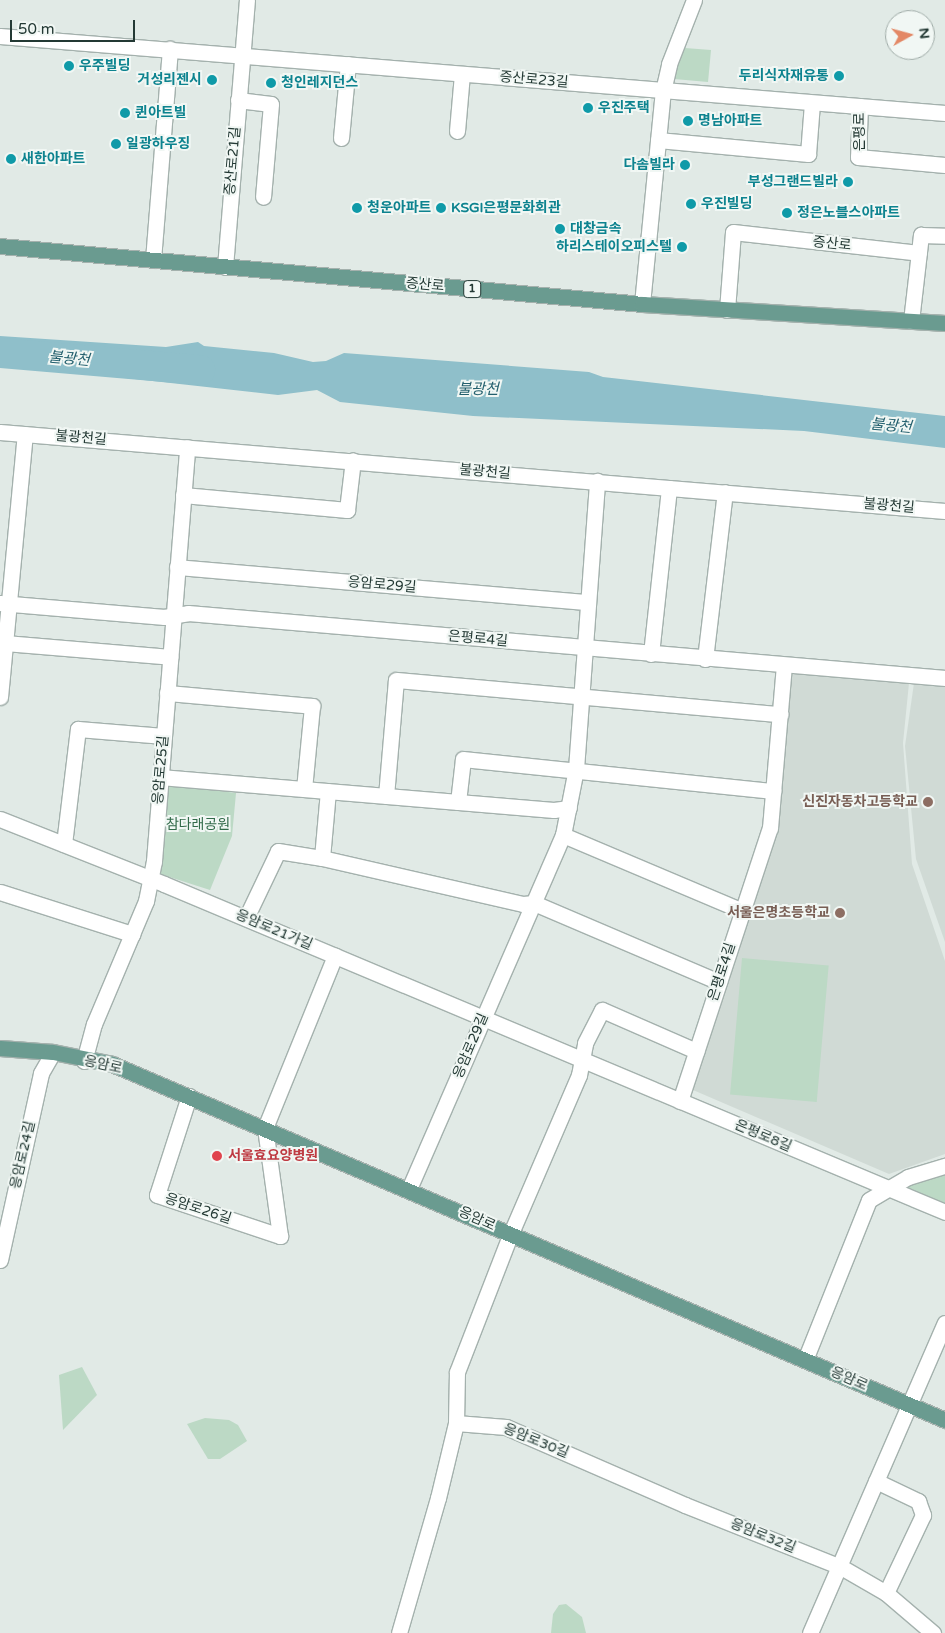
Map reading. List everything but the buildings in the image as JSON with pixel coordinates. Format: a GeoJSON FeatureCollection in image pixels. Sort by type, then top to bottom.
{"type":"FeatureCollection","features":[{"type":"Feature","properties":{"kind":"main road","name":"증산로"},"geometry":{"type":"LineString","coordinates":[[0,246],[642,304],[945,323]]}},
{"type":"Feature","properties":{"kind":"main road","name":"응암로"},"geometry":{"type":"LineString","coordinates":[[0,1048],[53,1052],[84,1061],[112,1064],[410,1189],[945,1420]]}},
{"type":"Feature","properties":{"kind":"street","name":"증산로21길"},"geometry":{"type":"LineString","coordinates":[[225,267],[247,0]]}},
{"type":"Feature","properties":{"kind":"street"},"geometry":{"type":"LineString","coordinates":[[642,304],[663,91],[669,64],[694,0]]}},
{"type":"Feature","properties":{"kind":"street"},"geometry":{"type":"LineString","coordinates":[[0,36],[242,54],[462,74],[457,131]]}},
{"type":"Feature","properties":{"kind":"street"},"geometry":{"type":"LineString","coordinates":[[153,260],[170,49]]}},
{"type":"Feature","properties":{"kind":"street"},"geometry":{"type":"LineString","coordinates":[[340,138],[348,64]]}},
{"type":"Feature","properties":{"kind":"street","name":"증산로23길"},"geometry":{"type":"LineString","coordinates":[[462,74],[860,106]]}},
{"type":"Feature","properties":{"kind":"street"},"geometry":{"type":"LineString","coordinates":[[238,100],[271,104],[263,196]]}},
{"type":"Feature","properties":{"kind":"street"},"geometry":{"type":"LineString","coordinates":[[658,140],[808,154],[812,103]]}},
{"type":"Feature","properties":{"kind":"street","name":"은평로"},"geometry":{"type":"LineString","coordinates":[[945,113],[860,106],[858,157],[945,165]]}},
{"type":"Feature","properties":{"kind":"street","name":"증산로"},"geometry":{"type":"LineString","coordinates":[[726,310],[733,232],[919,253]]}},
{"type":"Feature","properties":{"kind":"street"},"geometry":{"type":"LineString","coordinates":[[911,321],[921,235],[945,236]]}},
{"type":"Feature","properties":{"kind":"street","name":"불광천길"},"geometry":{"type":"LineString","coordinates":[[0,432],[945,511]]}},
{"type":"Feature","properties":{"kind":"street"},"geometry":{"type":"LineString","coordinates":[[0,697],[5,643],[4,603],[25,434]]}},
{"type":"Feature","properties":{"kind":"street","name":"응암로25길"},"geometry":{"type":"LineString","coordinates":[[84,1061],[94,1024],[146,900],[150,878],[164,736],[187,447]]}},
{"type":"Feature","properties":{"kind":"street"},"geometry":{"type":"LineString","coordinates":[[183,495],[348,510],[352,460]]}},
{"type":"Feature","properties":{"kind":"street","name":"응암로29길"},"geometry":{"type":"LineString","coordinates":[[410,1189],[563,835],[576,769],[582,649],[597,482]]}},
{"type":"Feature","properties":{"kind":"street"},"geometry":{"type":"LineString","coordinates":[[650,654],[669,488]]}},
{"type":"Feature","properties":{"kind":"street"},"geometry":{"type":"LineString","coordinates":[[705,659],[725,492]]}},
{"type":"Feature","properties":{"kind":"street","name":"응암로29길"},"geometry":{"type":"LineString","coordinates":[[177,567],[587,602]]}},
{"type":"Feature","properties":{"kind":"street"},"geometry":{"type":"LineString","coordinates":[[4,603],[164,617],[173,614]]}},
{"type":"Feature","properties":{"kind":"street","name":"은평로4길"},"geometry":{"type":"LineString","coordinates":[[173,614],[188,612],[582,649],[945,678]]}},
{"type":"Feature","properties":{"kind":"street"},"geometry":{"type":"LineString","coordinates":[[5,643],[170,656]]}},
{"type":"Feature","properties":{"kind":"street","name":"은평로4길"},"geometry":{"type":"LineString","coordinates":[[680,1100],[770,828],[784,666]]}},
{"type":"Feature","properties":{"kind":"street"},"geometry":{"type":"LineString","coordinates":[[386,796],[396,680],[580,694],[780,714]]}},
{"type":"Feature","properties":{"kind":"street"},"geometry":{"type":"LineString","coordinates":[[167,693],[312,706],[304,788]]}},
{"type":"Feature","properties":{"kind":"street"},"geometry":{"type":"LineString","coordinates":[[64,844],[78,730],[164,736]]}},
{"type":"Feature","properties":{"kind":"street"},"geometry":{"type":"LineString","coordinates":[[458,802],[463,758],[773,791]]}},
{"type":"Feature","properties":{"kind":"street"},"geometry":{"type":"LineString","coordinates":[[160,777],[554,810],[569,808]]}},
{"type":"Feature","properties":{"kind":"street"},"geometry":{"type":"LineString","coordinates":[[322,858],[328,791]]}},
{"type":"Feature","properties":{"kind":"street","name":"응암로21가길"},"geometry":{"type":"LineString","coordinates":[[0,819],[150,878],[483,1018]]}},
{"type":"Feature","properties":{"kind":"street"},"geometry":{"type":"LineString","coordinates":[[563,835],[743,910]]}},
{"type":"Feature","properties":{"kind":"street"},"geometry":{"type":"LineString","coordinates":[[246,918],[278,851],[322,858],[522,904],[534,903],[719,982]]}},
{"type":"Feature","properties":{"kind":"street"},"geometry":{"type":"LineString","coordinates":[[0,892],[132,934]]}},
{"type":"Feature","properties":{"kind":"street"},"geometry":{"type":"LineString","coordinates":[[265,1128],[335,956]]}},
{"type":"Feature","properties":{"kind":"street"},"geometry":{"type":"LineString","coordinates":[[399,1633],[438,1498],[456,1423],[457,1372],[511,1233],[579,1075],[585,1043],[602,1010],[696,1051]]}},
{"type":"Feature","properties":{"kind":"street","name":"은평로8길"},"geometry":{"type":"LineString","coordinates":[[483,1018],[945,1212]]}},
{"type":"Feature","properties":{"kind":"street","name":"응암로24길"},"geometry":{"type":"LineString","coordinates":[[1,1253],[7,1198],[41,1073],[53,1052]]}},
{"type":"Feature","properties":{"kind":"street","name":"응암로26길"},"geometry":{"type":"LineString","coordinates":[[189,1096],[157,1195],[280,1236],[265,1128]]}},
{"type":"Feature","properties":{"kind":"street"},"geometry":{"type":"LineString","coordinates":[[805,1360],[869,1200],[908,1177],[945,1166]]}},
{"type":"Feature","properties":{"kind":"street"},"geometry":{"type":"LineString","coordinates":[[810,1633],[945,1323]]}},
{"type":"Feature","properties":{"kind":"street","name":"응암로30길"},"geometry":{"type":"LineString","coordinates":[[456,1423],[506,1427],[685,1505]]}},
{"type":"Feature","properties":{"kind":"street"},"geometry":{"type":"LineString","coordinates":[[876,1481],[918,1501],[923,1515],[886,1593]]}},
{"type":"Feature","properties":{"kind":"street","name":"응암로32길"},"geometry":{"type":"LineString","coordinates":[[685,1505],[840,1567],[886,1593],[933,1633]]}},
{"type":"Feature","properties":{"kind":"shaded area","name":"서울은명초등학교"},"geometry":{"type":"Polygon","coordinates":[[[792,673],[909,683],[903,743],[912,864],[945,961],[945,1154],[889,1174],[693,1090],[776,837],[792,673]]]}},
{"type":"Feature","properties":{"kind":"shaded area","name":"신진자동차고등학교"},"geometry":{"type":"Polygon","coordinates":[[[914,683],[945,685],[945,942],[916,859],[905,746],[914,683]]]}},
{"type":"Feature","properties":{"kind":"green space"},"geometry":{"type":"Polygon","coordinates":[[[685,48],[711,50],[708,82],[674,79],[675,64],[685,48]]]}},
{"type":"Feature","properties":{"kind":"green space","name":"참다래공원"},"geometry":{"type":"Polygon","coordinates":[[[166,784],[236,793],[232,836],[210,890],[157,873],[166,784]]]}},
{"type":"Feature","properties":{"kind":"green space"},"geometry":{"type":"Polygon","coordinates":[[[742,958],[829,966],[817,1102],[730,1094],[742,958]]]}},
{"type":"Feature","properties":{"kind":"green space"},"geometry":{"type":"Polygon","coordinates":[[[945,1175],[945,1206],[905,1190],[910,1185],[945,1175]]]}},
{"type":"Feature","properties":{"kind":"green space"},"geometry":{"type":"Polygon","coordinates":[[[82,1367],[97,1395],[63,1430],[59,1375],[82,1367]]]}},
{"type":"Feature","properties":{"kind":"green space"},"geometry":{"type":"Polygon","coordinates":[[[205,1418],[229,1420],[238,1425],[247,1441],[220,1459],[208,1459],[187,1424],[205,1418]]]}},
{"type":"Feature","properties":{"kind":"green space"},"geometry":{"type":"Polygon","coordinates":[[[566,1604],[582,1617],[586,1633],[551,1633],[553,1614],[559,1605],[566,1604]]]}},
{"type":"Feature","properties":{"kind":"water","name":"불광천"},"geometry":{"type":"Polygon","coordinates":[[[0,336],[166,347],[198,342],[204,346],[274,353],[313,362],[326,361],[344,353],[589,372],[603,377],[945,416],[945,448],[804,431],[473,416],[340,402],[317,390],[278,395],[0,364],[0,353],[53,359],[57,354],[54,348],[5,345],[0,349],[0,336]],[[104,352],[99,358],[103,363],[154,368],[160,362],[158,358],[104,352]]]}},
{"type":"Feature","properties":{"kind":"waterway","name":"불광천"},"geometry":{"type":"LineString","coordinates":[[0,353],[200,370]]}},
{"type":"Feature","properties":{"kind":"place","name":"우주빌딩"},"geometry":{"type":"Point","coordinates":[69,66]}},
{"type":"Feature","properties":{"kind":"place","name":"두리식자재유통"},"geometry":{"type":"Point","coordinates":[839,76]}},
{"type":"Feature","properties":{"kind":"place","name":"거성리젠시"},"geometry":{"type":"Point","coordinates":[212,80]}},
{"type":"Feature","properties":{"kind":"place","name":"청인레지던스"},"geometry":{"type":"Point","coordinates":[271,83]}},
{"type":"Feature","properties":{"kind":"place","name":"우진주택"},"geometry":{"type":"Point","coordinates":[588,108]}},
{"type":"Feature","properties":{"kind":"place","name":"퀸아트빌"},"geometry":{"type":"Point","coordinates":[125,113]}},
{"type":"Feature","properties":{"kind":"place","name":"명남아파트"},"geometry":{"type":"Point","coordinates":[688,121]}},
{"type":"Feature","properties":{"kind":"place","name":"일광하우징"},"geometry":{"type":"Point","coordinates":[116,144]}},
{"type":"Feature","properties":{"kind":"place","name":"새한아파트"},"geometry":{"type":"Point","coordinates":[11,159]}},
{"type":"Feature","properties":{"kind":"place","name":"다솜빌라"},"geometry":{"type":"Point","coordinates":[685,165]}},
{"type":"Feature","properties":{"kind":"place","name":"부성그랜드빌라"},"geometry":{"type":"Point","coordinates":[848,182]}},
{"type":"Feature","properties":{"kind":"place","name":"우진빌딩"},"geometry":{"type":"Point","coordinates":[691,204]}},
{"type":"Feature","properties":{"kind":"place","name":"청운아파트"},"geometry":{"type":"Point","coordinates":[357,208]}},
{"type":"Feature","properties":{"kind":"place","name":"KSGI은평문화회관"},"geometry":{"type":"Point","coordinates":[441,208]}},
{"type":"Feature","properties":{"kind":"place","name":"정은노블스아파트"},"geometry":{"type":"Point","coordinates":[787,213]}},
{"type":"Feature","properties":{"kind":"place","name":"대창금속"},"geometry":{"type":"Point","coordinates":[560,229]}},
{"type":"Feature","properties":{"kind":"place","name":"하리스테이오피스텔"},"geometry":{"type":"Point","coordinates":[682,247]}},
{"type":"Feature","properties":{"kind":"place","name":"신진자동차고등학교"},"geometry":{"type":"Point","coordinates":[928,802]}},
{"type":"Feature","properties":{"kind":"place","name":"서울은명초등학교"},"geometry":{"type":"Point","coordinates":[840,913]}},
{"type":"Feature","properties":{"kind":"place","name":"서울효요양병원"},"geometry":{"type":"Point","coordinates":[217,1156]}}]}
